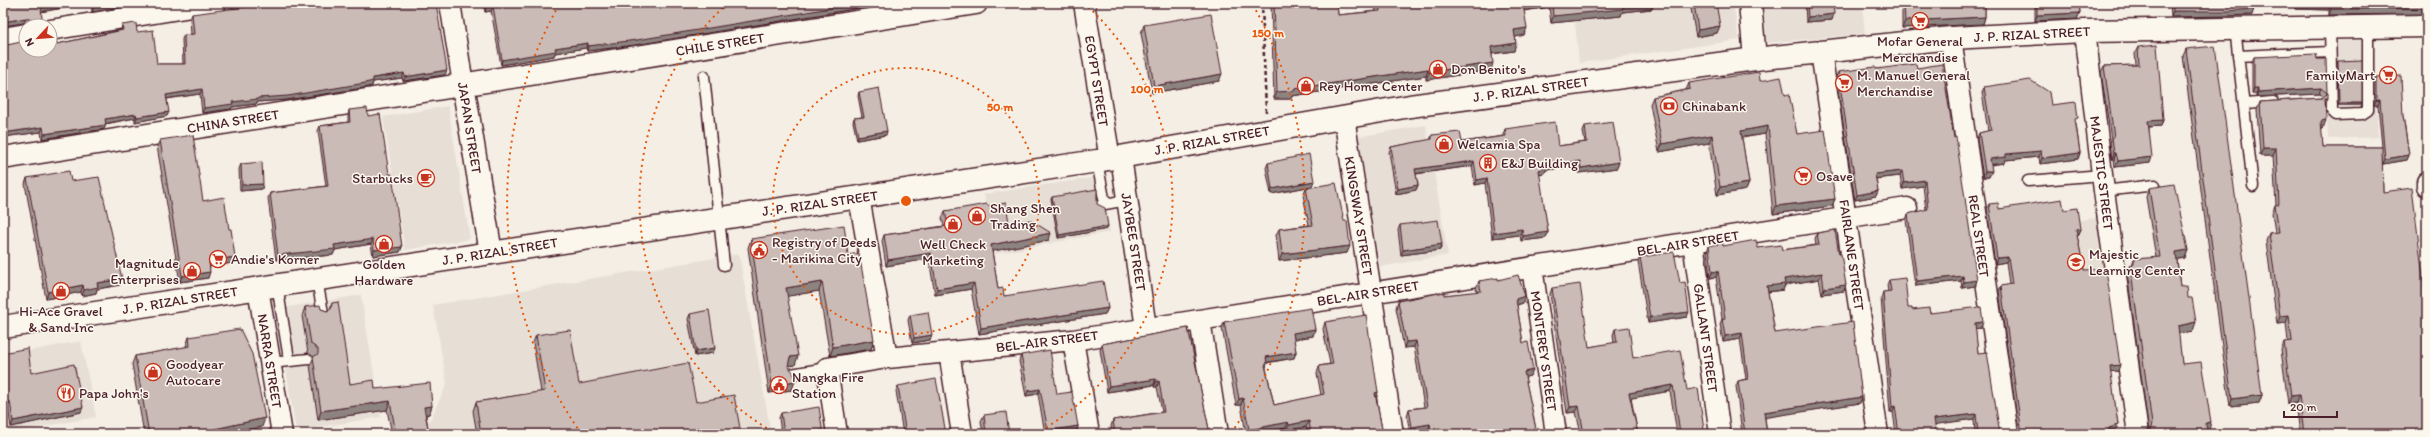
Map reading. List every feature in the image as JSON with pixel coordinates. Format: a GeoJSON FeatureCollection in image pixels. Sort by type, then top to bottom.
{"type":"FeatureCollection","features":[{"type":"Feature","properties":{"kind":"main road","name":"CHILE STREET"},"geometry":{"type":"LineString","coordinates":[[463,84],[976,3]]}},
{"type":"Feature","properties":{"kind":"main road"},"geometry":{"type":"LineString","coordinates":[[1750,3],[1755,59]]}},
{"type":"Feature","properties":{"kind":"main road","name":"J. P. RIZAL STREET"},"geometry":{"type":"LineString","coordinates":[[3,327],[1109,159],[1410,106],[1755,59],[1951,38],[2085,31],[2234,28],[2368,29],[2427,26]]}},
{"type":"Feature","properties":{"kind":"main road","name":"CHINA STREET"},"geometry":{"type":"LineString","coordinates":[[3,158],[463,84]]}},
{"type":"Feature","properties":{"kind":"main road","name":"JAPAN STREET"},"geometry":{"type":"LineString","coordinates":[[463,84],[491,253]]}},
{"type":"Feature","properties":{"kind":"street"},"geometry":{"type":"LineString","coordinates":[[58,29],[216,3]]}},
{"type":"Feature","properties":{"kind":"street","name":"JAPAN STREET"},"geometry":{"type":"LineString","coordinates":[[450,3],[463,84]]}},
{"type":"Feature","properties":{"kind":"street","name":"EGYPT STREET"},"geometry":{"type":"LineString","coordinates":[[1084,3],[1109,159]]}},
{"type":"Feature","properties":{"kind":"street","name":"MAJESTIC STREET"},"geometry":{"type":"LineString","coordinates":[[2085,31],[2103,183],[2138,434]]}},
{"type":"Feature","properties":{"kind":"street"},"geometry":{"type":"LineString","coordinates":[[3,38],[18,35]]}},
{"type":"Feature","properties":{"kind":"street","name":"REAL STREET"},"geometry":{"type":"LineString","coordinates":[[1951,38],[2008,434]]}},
{"type":"Feature","properties":{"kind":"street","name":"FAIRLANE STREET"},"geometry":{"type":"LineString","coordinates":[[1821,52],[1878,434]]}},
{"type":"Feature","properties":{"kind":"street","name":"KINGSWAY STREET"},"geometry":{"type":"LineString","coordinates":[[1344,117],[1392,434]]}},
{"type":"Feature","properties":{"kind":"street","name":"JAYBEE STREET"},"geometry":{"type":"LineString","coordinates":[[1109,159],[1127,200],[1146,328]]}},
{"type":"Feature","properties":{"kind":"street"},"geometry":{"type":"LineString","coordinates":[[859,197],[887,358]]}},
{"type":"Feature","properties":{"kind":"street","name":"BEL-AIR STREET"},"geometry":{"type":"LineString","coordinates":[[827,368],[887,358],[1073,340],[1908,208]]}},
{"type":"Feature","properties":{"kind":"street","name":"GALLANT STREET"},"geometry":{"type":"LineString","coordinates":[[1693,242],[1720,434]]}},
{"type":"Feature","properties":{"kind":"street","name":"MONTEREY STREET"},"geometry":{"type":"LineString","coordinates":[[1532,267],[1556,434]]}},
{"type":"Feature","properties":{"kind":"street","name":"NARRA STREET"},"geometry":{"type":"LineString","coordinates":[[268,287],[270,363],[282,434]]}},
{"type":"Feature","properties":{"kind":"street"},"geometry":{"type":"LineString","coordinates":[[1200,320],[1218,434]]}},
{"type":"Feature","properties":{"kind":"street"},"geometry":{"type":"LineString","coordinates":[[1073,340],[1089,434]]}},
{"type":"Feature","properties":{"kind":"street"},"geometry":{"type":"LineString","coordinates":[[949,352],[962,434]]}},
{"type":"Feature","properties":{"kind":"street"},"geometry":{"type":"LineString","coordinates":[[827,368],[837,434]]}},
{"type":"Feature","properties":{"kind":"lane"},"geometry":{"type":"LineString","coordinates":[[2234,28],[2253,186]]}},
{"type":"Feature","properties":{"kind":"lane"},"geometry":{"type":"LineString","coordinates":[[2330,28],[2333,114],[2365,112],[2368,110],[2368,29]]}},
{"type":"Feature","properties":{"kind":"lane"},"geometry":{"type":"LineString","coordinates":[[2238,56],[2330,52]]}},
{"type":"Feature","properties":{"kind":"lane"},"geometry":{"type":"LineString","coordinates":[[704,76],[724,265]]}},
{"type":"Feature","properties":{"kind":"lane"},"geometry":{"type":"LineString","coordinates":[[2244,104],[2282,102]]}},
{"type":"Feature","properties":{"kind":"lane"},"geometry":{"type":"LineString","coordinates":[[1109,159],[1104,204],[1127,200]]}},
{"type":"Feature","properties":{"kind":"lane"},"geometry":{"type":"LineString","coordinates":[[2028,181],[2155,185]]}},
{"type":"Feature","properties":{"kind":"lane"},"geometry":{"type":"LineString","coordinates":[[317,280],[323,312]]}},
{"type":"Feature","properties":{"kind":"lane"},"geometry":{"type":"LineString","coordinates":[[268,287],[289,359]]}},
{"type":"Feature","properties":{"kind":"lane"},"geometry":{"type":"LineString","coordinates":[[270,363],[289,359],[309,358]]}},
{"type":"Feature","properties":{"kind":"lane"},"geometry":{"type":"LineString","coordinates":[[791,374],[827,368]]}},
{"type":"Feature","properties":{"kind":"path"},"geometry":{"type":"LineString","coordinates":[[1262,3],[1267,130]]}},
{"type":"Feature","properties":{"kind":"shaded area"},"geometry":{"type":"Polygon","coordinates":[[[1573,3],[1733,3],[1739,40],[1579,63],[1573,3]]]}},
{"type":"Feature","properties":{"kind":"shaded area"},"geometry":{"type":"Polygon","coordinates":[[[1761,3],[1862,3],[1865,34],[1765,43],[1761,3]]]}},
{"type":"Feature","properties":{"kind":"shaded area"},"geometry":{"type":"Polygon","coordinates":[[[2374,40],[2378,137],[2328,139],[2324,41],[2374,40]]]}},
{"type":"Feature","properties":{"kind":"shaded area","name":"Starbucks"},"geometry":{"type":"Polygon","coordinates":[[[448,106],[470,239],[405,250],[383,117],[448,106]]]}},
{"type":"Feature","properties":{"kind":"shaded area"},"geometry":{"type":"Polygon","coordinates":[[[1426,125],[1448,255],[1380,267],[1357,137],[1426,125]]]}},
{"type":"Feature","properties":{"kind":"shaded area"},"geometry":{"type":"Polygon","coordinates":[[[1098,177],[1110,232],[994,254],[984,194],[1098,177]]]}},
{"type":"Feature","properties":{"kind":"shaded area","name":"Majestic Learning Center"},"geometry":{"type":"Polygon","coordinates":[[[2103,217],[2114,298],[2048,307],[2037,226],[2103,217]]]}},
{"type":"Feature","properties":{"kind":"shaded area"},"geometry":{"type":"Polygon","coordinates":[[[739,254],[771,434],[430,434],[428,424],[447,384],[433,305],[739,254]]]}},
{"type":"Feature","properties":{"kind":"shaded area"},"geometry":{"type":"Polygon","coordinates":[[[361,295],[381,417],[296,431],[276,309],[361,295]]]}},
{"type":"Feature","properties":{"kind":"shaded area"},"geometry":{"type":"Polygon","coordinates":[[[81,341],[96,417],[3,434],[3,356],[81,341]]]}},
{"type":"Feature","properties":{"kind":"building"},"geometry":{"type":"Polygon","coordinates":[[[3,3],[67,3],[41,7],[42,18],[18,18],[18,19],[3,22],[3,3]]]}},
{"type":"Feature","properties":{"kind":"building"},"geometry":{"type":"Polygon","coordinates":[[[93,3],[117,3],[94,7],[93,3]]]}},
{"type":"Feature","properties":{"kind":"building"},"geometry":{"type":"Polygon","coordinates":[[[275,3],[436,3],[447,70],[405,77],[404,73],[373,78],[373,81],[365,83],[288,96],[258,98],[232,102],[233,104],[204,108],[202,89],[166,95],[169,112],[137,117],[136,114],[105,119],[106,125],[44,134],[43,127],[3,133],[3,43],[7,45],[18,43],[18,58],[58,58],[58,44],[123,30],[122,25],[136,23],[137,32],[153,30],[157,64],[185,64],[184,35],[194,34],[192,14],[275,3]]]}},
{"type":"Feature","properties":{"kind":"building"},"geometry":{"type":"Polygon","coordinates":[[[486,3],[861,3],[637,40],[588,46],[588,43],[555,48],[556,51],[502,60],[493,6],[486,7],[486,3]]]}},
{"type":"Feature","properties":{"kind":"building"},"geometry":{"type":"Polygon","coordinates":[[[1274,3],[1337,3],[1338,15],[1380,11],[1379,3],[1532,3],[1523,4],[1527,28],[1514,30],[1516,43],[1491,47],[1493,63],[1429,72],[1428,69],[1294,89],[1294,91],[1277,92],[1274,3]]]}},
{"type":"Feature","properties":{"kind":"building"},"geometry":{"type":"Polygon","coordinates":[[[1552,3],[1642,3],[1623,5],[1623,9],[1553,16],[1552,3]]]}},
{"type":"Feature","properties":{"kind":"building"},"geometry":{"type":"Polygon","coordinates":[[[1694,3],[1716,3],[1720,26],[1698,30],[1694,3]]]}},
{"type":"Feature","properties":{"kind":"building"},"geometry":{"type":"Polygon","coordinates":[[[1807,3],[1833,3],[1834,14],[1808,17],[1807,3]]]}},
{"type":"Feature","properties":{"kind":"building"},"geometry":{"type":"Polygon","coordinates":[[[1904,3],[1985,3],[1985,17],[1905,21],[1904,3]]]}},
{"type":"Feature","properties":{"kind":"building"},"geometry":{"type":"Polygon","coordinates":[[[2037,3],[2079,3],[2080,13],[2037,15],[2037,3]]]}},
{"type":"Feature","properties":{"kind":"building"},"geometry":{"type":"Polygon","coordinates":[[[2173,3],[2254,3],[2254,9],[2228,11],[2173,11],[2173,3]]]}},
{"type":"Feature","properties":{"kind":"building"},"geometry":{"type":"Polygon","coordinates":[[[2297,3],[2427,3],[2427,8],[2331,9],[2331,4],[2297,3]]]}},
{"type":"Feature","properties":{"kind":"building"},"geometry":{"type":"Polygon","coordinates":[[[1211,14],[1222,74],[1154,86],[1144,25],[1211,14]]]}},
{"type":"Feature","properties":{"kind":"building"},"geometry":{"type":"Polygon","coordinates":[[[2157,45],[2163,120],[2148,121],[2152,157],[2118,161],[2116,153],[2114,153],[2112,137],[2114,137],[2104,66],[2139,65],[2138,47],[2157,45]]]}},
{"type":"Feature","properties":{"kind":"building"},"geometry":{"type":"Polygon","coordinates":[[[2215,46],[2262,395],[2232,399],[2186,49],[2215,46]]]}},
{"type":"Feature","properties":{"kind":"building"},"geometry":{"type":"Polygon","coordinates":[[[2316,54],[2317,59],[2326,59],[2327,93],[2321,88],[2258,92],[2258,88],[2254,88],[2254,57],[2316,54]]]}},
{"type":"Feature","properties":{"kind":"building"},"geometry":{"type":"Polygon","coordinates":[[[2362,60],[2362,103],[2339,103],[2338,61],[2362,60]]]}},
{"type":"Feature","properties":{"kind":"building"},"geometry":{"type":"Polygon","coordinates":[[[1916,64],[1917,68],[1942,64],[1954,138],[1956,137],[1977,280],[1964,282],[1963,276],[1917,281],[1908,214],[1928,209],[1925,180],[1904,183],[1902,171],[1875,174],[1878,191],[1857,195],[1838,72],[1916,64]]]}},
{"type":"Feature","properties":{"kind":"building"},"geometry":{"type":"Polygon","coordinates":[[[1759,72],[1760,81],[1781,77],[1785,95],[1789,94],[1797,134],[1825,130],[1835,199],[1776,206],[1768,126],[1741,131],[1749,183],[1720,187],[1712,135],[1662,144],[1653,97],[1690,89],[1689,83],[1759,72]]]}},
{"type":"Feature","properties":{"kind":"building"},"geometry":{"type":"Polygon","coordinates":[[[2401,76],[2403,116],[2409,155],[2385,159],[2380,100],[2376,100],[2376,77],[2401,76]]]}},
{"type":"Feature","properties":{"kind":"building"},"geometry":{"type":"Polygon","coordinates":[[[2030,80],[2049,92],[2051,105],[2076,102],[2078,118],[2075,119],[2080,153],[2042,158],[2041,151],[2006,154],[2006,157],[1990,159],[1992,171],[1985,171],[1979,133],[1991,130],[1984,87],[2030,80]]]}},
{"type":"Feature","properties":{"kind":"building"},"geometry":{"type":"Polygon","coordinates":[[[879,88],[887,131],[858,136],[854,118],[864,117],[859,92],[879,88]]]}},
{"type":"Feature","properties":{"kind":"building"},"geometry":{"type":"Polygon","coordinates":[[[2328,93],[2328,98],[2325,98],[2326,120],[2321,121],[2323,147],[2382,147],[2383,192],[2412,188],[2427,310],[2427,430],[2412,432],[2412,434],[2304,434],[2299,395],[2291,396],[2284,342],[2292,341],[2289,315],[2280,316],[2269,233],[2279,232],[2275,205],[2279,204],[2276,148],[2263,148],[2260,102],[2322,98],[2328,93]]]}},
{"type":"Feature","properties":{"kind":"building"},"geometry":{"type":"Polygon","coordinates":[[[367,108],[368,116],[380,114],[389,174],[392,174],[402,247],[374,250],[373,239],[334,245],[335,249],[278,255],[270,193],[328,186],[320,126],[350,122],[349,110],[367,108]]]}},
{"type":"Feature","properties":{"kind":"building"},"geometry":{"type":"Polygon","coordinates":[[[1555,122],[1558,146],[1587,142],[1585,126],[1613,122],[1619,162],[1581,168],[1580,161],[1546,165],[1546,168],[1539,170],[1548,232],[1523,236],[1522,229],[1494,233],[1487,178],[1477,180],[1474,161],[1415,169],[1418,185],[1398,189],[1391,147],[1432,139],[1432,135],[1460,132],[1462,142],[1506,136],[1505,129],[1555,122]]]}},
{"type":"Feature","properties":{"kind":"building"},"geometry":{"type":"Polygon","coordinates":[[[193,135],[203,201],[224,197],[235,257],[209,261],[210,272],[182,276],[160,140],[193,135]]]}},
{"type":"Feature","properties":{"kind":"building"},"geometry":{"type":"Polygon","coordinates":[[[1309,154],[1314,181],[1272,189],[1268,163],[1309,154]]]}},
{"type":"Feature","properties":{"kind":"building"},"geometry":{"type":"Polygon","coordinates":[[[262,162],[263,184],[242,185],[241,164],[262,162]]]}},
{"type":"Feature","properties":{"kind":"building"},"geometry":{"type":"Polygon","coordinates":[[[69,171],[71,181],[99,177],[122,279],[97,283],[98,287],[84,290],[83,285],[48,292],[27,178],[69,171]]]}},
{"type":"Feature","properties":{"kind":"building"},"geometry":{"type":"Polygon","coordinates":[[[1336,183],[1344,221],[1347,221],[1350,246],[1282,254],[1279,229],[1313,225],[1306,188],[1336,183]]]}},
{"type":"Feature","properties":{"kind":"building"},"geometry":{"type":"Polygon","coordinates":[[[2174,184],[2188,250],[2176,252],[2180,287],[2187,286],[2188,298],[2192,298],[2196,322],[2178,326],[2182,364],[2201,362],[2211,422],[2206,423],[2207,434],[2149,434],[2152,424],[2130,265],[2134,264],[2134,259],[2160,257],[2149,188],[2174,184]]]}},
{"type":"Feature","properties":{"kind":"building"},"geometry":{"type":"Polygon","coordinates":[[[1097,189],[1097,204],[1105,208],[1108,226],[1059,235],[1052,197],[1097,189]]]}},
{"type":"Feature","properties":{"kind":"building"},"geometry":{"type":"Polygon","coordinates":[[[2062,199],[2064,210],[2077,208],[2080,229],[2076,230],[2084,270],[2106,269],[2120,365],[2110,366],[2118,425],[2109,428],[2109,434],[2031,434],[2031,432],[2020,434],[2021,427],[2001,286],[2012,284],[2008,257],[1997,258],[1989,204],[1998,203],[1999,209],[2062,199]]]}},
{"type":"Feature","properties":{"kind":"building"},"geometry":{"type":"Polygon","coordinates":[[[1006,203],[1009,223],[1030,220],[1051,233],[991,245],[998,289],[1003,288],[1004,296],[1103,281],[1108,308],[981,328],[974,283],[937,289],[931,253],[888,260],[884,235],[948,226],[945,211],[987,204],[988,206],[1006,203]]]}},
{"type":"Feature","properties":{"kind":"building"},"geometry":{"type":"Polygon","coordinates":[[[1438,220],[1442,244],[1403,250],[1400,225],[1438,220]]]}},
{"type":"Feature","properties":{"kind":"building"},"geometry":{"type":"Polygon","coordinates":[[[844,225],[848,255],[859,253],[874,340],[833,347],[822,282],[786,288],[798,356],[790,357],[788,366],[793,372],[795,381],[772,385],[751,239],[844,225]]]}},
{"type":"Feature","properties":{"kind":"building"},"geometry":{"type":"Polygon","coordinates":[[[1835,230],[1846,285],[1824,288],[1822,273],[1784,279],[1785,284],[1767,286],[1775,333],[1853,322],[1862,397],[1764,412],[1767,434],[1745,434],[1738,381],[1748,379],[1742,333],[1725,336],[1722,319],[1725,318],[1718,271],[1712,272],[1709,246],[1723,243],[1723,246],[1756,240],[1758,248],[1781,245],[1782,250],[1819,245],[1817,233],[1835,230]]]}},
{"type":"Feature","properties":{"kind":"building"},"geometry":{"type":"Polygon","coordinates":[[[1674,252],[1680,283],[1685,282],[1689,312],[1650,317],[1640,257],[1674,252]]]}},
{"type":"Feature","properties":{"kind":"building"},"geometry":{"type":"Polygon","coordinates":[[[1518,275],[1525,296],[1516,299],[1523,343],[1528,342],[1533,370],[1524,372],[1537,434],[1432,434],[1430,424],[1412,427],[1409,409],[1427,407],[1416,341],[1406,342],[1398,301],[1444,292],[1444,295],[1481,291],[1479,281],[1498,278],[1498,280],[1518,275]]]}},
{"type":"Feature","properties":{"kind":"building"},"geometry":{"type":"Polygon","coordinates":[[[1905,278],[1908,308],[1912,308],[1912,310],[1929,308],[1930,313],[1981,307],[1983,322],[1975,323],[1978,353],[1987,352],[2000,434],[1978,434],[1976,414],[1934,419],[1936,431],[1925,434],[1899,434],[1895,406],[1892,407],[1883,292],[1891,291],[1889,280],[1905,278]]]}},
{"type":"Feature","properties":{"kind":"building"},"geometry":{"type":"Polygon","coordinates":[[[1580,284],[1589,347],[1617,342],[1615,329],[1629,327],[1633,358],[1680,350],[1687,390],[1698,388],[1704,430],[1709,429],[1710,434],[1673,434],[1680,433],[1673,385],[1629,393],[1638,434],[1584,434],[1579,406],[1570,407],[1552,288],[1580,284]]]}},
{"type":"Feature","properties":{"kind":"building"},"geometry":{"type":"Polygon","coordinates":[[[338,302],[350,384],[374,380],[375,389],[430,383],[432,406],[424,407],[429,434],[396,434],[390,401],[321,411],[313,357],[318,354],[318,349],[311,344],[305,307],[320,305],[321,309],[327,311],[331,309],[332,303],[338,302]]]}},
{"type":"Feature","properties":{"kind":"building"},"geometry":{"type":"Polygon","coordinates":[[[1311,308],[1315,329],[1293,333],[1296,352],[1266,357],[1267,364],[1265,365],[1274,405],[1324,394],[1319,366],[1333,364],[1325,322],[1366,315],[1378,392],[1375,393],[1383,434],[1311,434],[1309,421],[1289,425],[1288,422],[1249,430],[1243,398],[1239,399],[1224,322],[1311,308]]]}},
{"type":"Feature","properties":{"kind":"building"},"geometry":{"type":"Polygon","coordinates":[[[709,310],[715,348],[696,351],[690,314],[709,310]]]}},
{"type":"Feature","properties":{"kind":"building"},"geometry":{"type":"Polygon","coordinates":[[[928,312],[932,335],[914,338],[910,315],[928,312]]]}},
{"type":"Feature","properties":{"kind":"building"},"geometry":{"type":"Polygon","coordinates":[[[1188,328],[1210,434],[1115,434],[1113,420],[1164,412],[1159,381],[1156,382],[1156,379],[1109,386],[1102,344],[1188,328]]]}},
{"type":"Feature","properties":{"kind":"building"},"geometry":{"type":"Polygon","coordinates":[[[240,329],[252,354],[265,418],[192,434],[149,434],[135,356],[190,346],[189,337],[240,329]]]}},
{"type":"Feature","properties":{"kind":"building"},"geometry":{"type":"Polygon","coordinates":[[[570,330],[579,384],[688,363],[696,402],[734,395],[741,434],[481,434],[476,402],[545,391],[536,335],[570,330]]]}},
{"type":"Feature","properties":{"kind":"building"},"geometry":{"type":"Polygon","coordinates":[[[28,348],[31,373],[74,364],[83,407],[13,421],[10,401],[3,402],[3,353],[28,348]]]}},
{"type":"Feature","properties":{"kind":"building"},"geometry":{"type":"Polygon","coordinates":[[[1050,350],[1057,394],[1072,392],[1078,426],[1048,431],[1040,389],[1028,391],[1021,355],[1050,350]]]}},
{"type":"Feature","properties":{"kind":"building"},"geometry":{"type":"Polygon","coordinates":[[[936,379],[946,434],[906,434],[898,386],[936,379]]]}},
{"type":"Feature","properties":{"kind":"building"},"geometry":{"type":"Polygon","coordinates":[[[819,407],[823,434],[784,434],[781,413],[819,407]]]}},
{"type":"Feature","properties":{"kind":"building"},"geometry":{"type":"Polygon","coordinates":[[[1006,412],[1009,434],[986,434],[984,415],[1006,412]]]}},
{"type":"Feature","properties":{"kind":"building"},"geometry":{"type":"Polygon","coordinates":[[[2272,432],[2272,434],[2254,434],[2272,432]]]}},
{"type":"Feature","properties":{"kind":"place","name":"Mofar General Merchandise"},"geometry":{"type":"Point","coordinates":[1920,21]}},
{"type":"Feature","properties":{"kind":"place","name":"Don Benito's"},"geometry":{"type":"Point","coordinates":[1438,69]}},
{"type":"Feature","properties":{"kind":"place","name":"FamilyMart"},"geometry":{"type":"Point","coordinates":[2388,75]}},
{"type":"Feature","properties":{"kind":"place","name":"M. Manuel General Merchandise"},"geometry":{"type":"Point","coordinates":[1844,83]}},
{"type":"Feature","properties":{"kind":"place","name":"Rey Home Center"},"geometry":{"type":"Point","coordinates":[1306,86]}},
{"type":"Feature","properties":{"kind":"place","name":"Chinabank"},"geometry":{"type":"Point","coordinates":[1669,106]}},
{"type":"Feature","properties":{"kind":"place","name":"Welcamia Spa"},"geometry":{"type":"Point","coordinates":[1444,144]}},
{"type":"Feature","properties":{"kind":"place","name":"E&J Building"},"geometry":{"type":"Point","coordinates":[1488,163]}},
{"type":"Feature","properties":{"kind":"place","name":"Osave"},"geometry":{"type":"Point","coordinates":[1803,176]}},
{"type":"Feature","properties":{"kind":"place","name":"Starbucks"},"geometry":{"type":"Point","coordinates":[426,178]}},
{"type":"Feature","properties":{"kind":"place","name":"Shang Shen Trading"},"geometry":{"type":"Point","coordinates":[977,216]}},
{"type":"Feature","properties":{"kind":"place","name":"Well Check Marketing"},"geometry":{"type":"Point","coordinates":[953,224]}},
{"type":"Feature","properties":{"kind":"place","name":"Golden Hardware"},"geometry":{"type":"Point","coordinates":[384,244]}},
{"type":"Feature","properties":{"kind":"place","name":"Registry of Deeds - Marikina City"},"geometry":{"type":"Point","coordinates":[759,250]}},
{"type":"Feature","properties":{"kind":"place","name":"Andie's Korner"},"geometry":{"type":"Point","coordinates":[218,259]}},
{"type":"Feature","properties":{"kind":"place","name":"Majestic Learning Center"},"geometry":{"type":"Point","coordinates":[2076,262]}},
{"type":"Feature","properties":{"kind":"place","name":"Magnitude Enterprises"},"geometry":{"type":"Point","coordinates":[192,271]}},
{"type":"Feature","properties":{"kind":"place","name":"Hi-Ace Gravel & Sand Inc"},"geometry":{"type":"Point","coordinates":[61,291]}},
{"type":"Feature","properties":{"kind":"place","name":"Goodyear Autocare"},"geometry":{"type":"Point","coordinates":[153,372]}},
{"type":"Feature","properties":{"kind":"place","name":"Nangka Fire Station"},"geometry":{"type":"Point","coordinates":[779,385]}},
{"type":"Feature","properties":{"kind":"place","name":"Papa John's"},"geometry":{"type":"Point","coordinates":[66,393]}}]}
